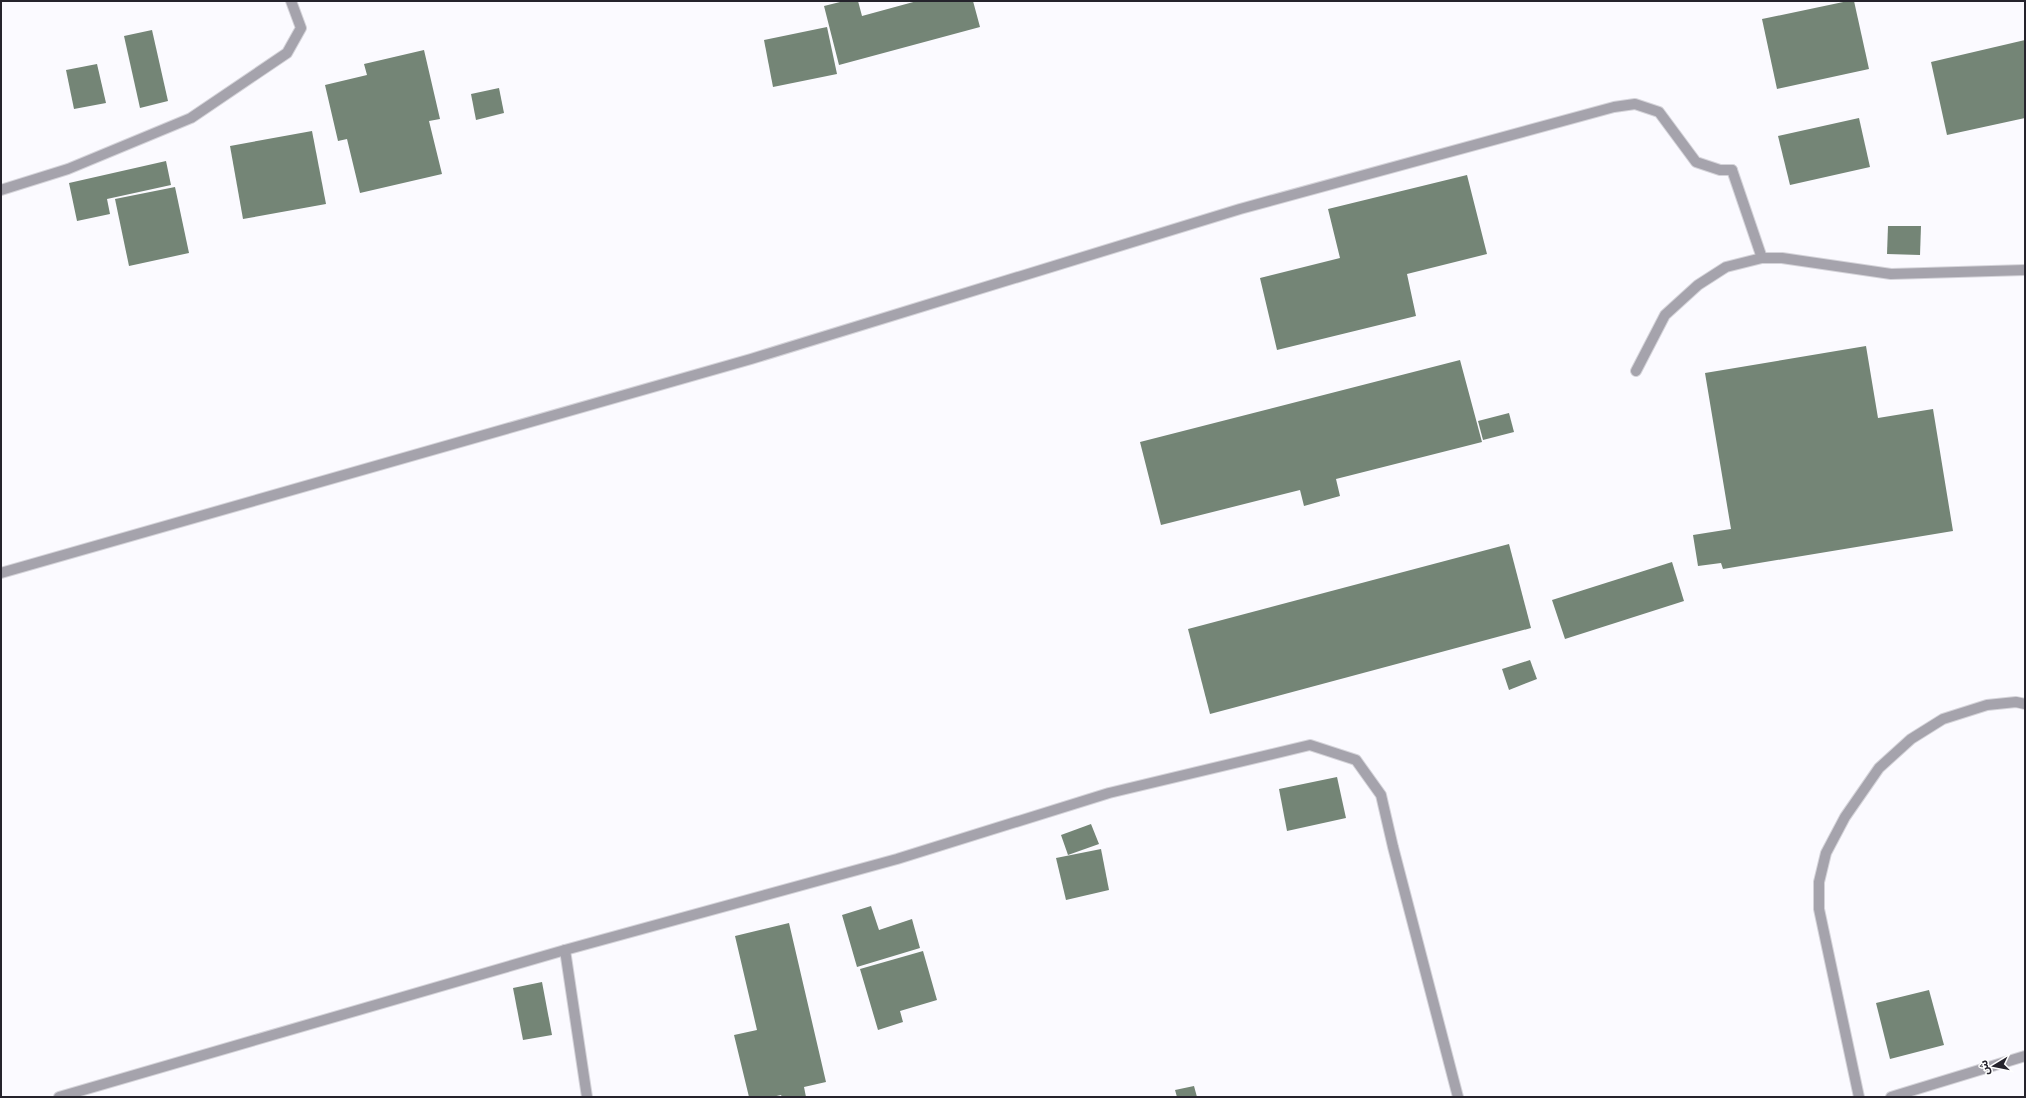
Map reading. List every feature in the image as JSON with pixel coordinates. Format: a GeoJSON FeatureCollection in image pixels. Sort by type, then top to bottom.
{"type":"FeatureCollection","features":[{"type":"Feature","properties":{"kind":"street"},"geometry":{"type":"LineString","coordinates":[[1,190],[68,169],[191,118],[287,53],[301,28],[291,1]]}},
{"type":"Feature","properties":{"kind":"street"},"geometry":{"type":"LineString","coordinates":[[1,573],[751,359],[1240,209],[1614,107],[1635,104],[1659,112],[1696,162],[1720,170],[1732,170],[1762,258]]}},
{"type":"Feature","properties":{"kind":"street"},"geometry":{"type":"LineString","coordinates":[[1636,371],[1665,315],[1670,310],[1698,285],[1726,268],[1762,258],[1782,258],[1891,274],[2025,270]]}},
{"type":"Feature","properties":{"kind":"street"},"geometry":{"type":"LineString","coordinates":[[1860,1097],[1819,909],[1819,882],[1826,852],[1845,817],[1879,768],[1911,739],[1943,719],[1987,705],[2016,702],[2025,704]]}},
{"type":"Feature","properties":{"kind":"street"},"geometry":{"type":"LineString","coordinates":[[59,1097],[565,950],[897,859],[1109,793],[1310,745],[1356,760],[1382,795],[1395,854],[1458,1097]]}},
{"type":"Feature","properties":{"kind":"street"},"geometry":{"type":"LineString","coordinates":[[565,950],[587,1097]]}},
{"type":"Feature","properties":{"kind":"street"},"geometry":{"type":"LineString","coordinates":[[1892,1097],[2025,1056]]}},
{"type":"Feature","properties":{"kind":"building"},"geometry":{"type":"Polygon","coordinates":[[[844,1],[858,1],[862,16],[917,1],[973,1],[980,27],[839,65],[824,6],[844,1]]]}},
{"type":"Feature","properties":{"kind":"building"},"geometry":{"type":"Polygon","coordinates":[[[1854,1],[1869,69],[1777,89],[1762,19],[1854,1]]]}},
{"type":"Feature","properties":{"kind":"building"},"geometry":{"type":"Polygon","coordinates":[[[827,27],[837,74],[773,87],[764,40],[827,27]]]}},
{"type":"Feature","properties":{"kind":"building"},"geometry":{"type":"Polygon","coordinates":[[[152,30],[168,101],[140,108],[124,36],[152,30]]]}},
{"type":"Feature","properties":{"kind":"building"},"geometry":{"type":"Polygon","coordinates":[[[2025,40],[2025,118],[1947,135],[1931,62],[2025,40]]]}},
{"type":"Feature","properties":{"kind":"building"},"geometry":{"type":"Polygon","coordinates":[[[424,50],[440,119],[429,121],[442,174],[360,193],[347,139],[338,141],[325,85],[367,75],[364,64],[424,50]]]}},
{"type":"Feature","properties":{"kind":"building"},"geometry":{"type":"Polygon","coordinates":[[[97,64],[106,103],[74,109],[66,70],[97,64]]]}},
{"type":"Feature","properties":{"kind":"building"},"geometry":{"type":"Polygon","coordinates":[[[499,88],[504,113],[476,120],[471,94],[499,88]]]}},
{"type":"Feature","properties":{"kind":"building"},"geometry":{"type":"Polygon","coordinates":[[[1859,118],[1870,167],[1790,185],[1778,136],[1859,118]]]}},
{"type":"Feature","properties":{"kind":"building"},"geometry":{"type":"Polygon","coordinates":[[[312,131],[326,204],[243,219],[230,146],[312,131]]]}},
{"type":"Feature","properties":{"kind":"building"},"geometry":{"type":"Polygon","coordinates":[[[166,161],[171,185],[107,199],[110,214],[77,221],[69,183],[166,161]]]}},
{"type":"Feature","properties":{"kind":"building"},"geometry":{"type":"Polygon","coordinates":[[[1467,175],[1487,254],[1407,274],[1416,316],[1277,350],[1260,278],[1340,258],[1328,209],[1467,175]]]}},
{"type":"Feature","properties":{"kind":"building"},"geometry":{"type":"Polygon","coordinates":[[[175,187],[189,253],[129,266],[115,199],[175,187]]]}},
{"type":"Feature","properties":{"kind":"building"},"geometry":{"type":"Polygon","coordinates":[[[1888,226],[1921,226],[1920,255],[1887,254],[1888,226]]]}},
{"type":"Feature","properties":{"kind":"building"},"geometry":{"type":"Polygon","coordinates":[[[1866,346],[1878,418],[1933,409],[1953,531],[1723,569],[1721,563],[1698,566],[1693,535],[1731,529],[1705,373],[1866,346]]]}},
{"type":"Feature","properties":{"kind":"building"},"geometry":{"type":"Polygon","coordinates":[[[1460,360],[1482,442],[1336,479],[1340,496],[1304,506],[1300,490],[1161,525],[1140,442],[1460,360]]]}},
{"type":"Feature","properties":{"kind":"building"},"geometry":{"type":"Polygon","coordinates":[[[1509,413],[1514,432],[1483,440],[1478,421],[1509,413]]]}},
{"type":"Feature","properties":{"kind":"building"},"geometry":{"type":"Polygon","coordinates":[[[1509,544],[1531,628],[1210,714],[1188,629],[1509,544]]]}},
{"type":"Feature","properties":{"kind":"building"},"geometry":{"type":"Polygon","coordinates":[[[1672,562],[1684,601],[1565,639],[1552,600],[1672,562]]]}},
{"type":"Feature","properties":{"kind":"building"},"geometry":{"type":"Polygon","coordinates":[[[1530,660],[1537,679],[1509,690],[1502,669],[1530,660]]]}},
{"type":"Feature","properties":{"kind":"building"},"geometry":{"type":"Polygon","coordinates":[[[1337,777],[1346,818],[1287,831],[1279,789],[1337,777]]]}},
{"type":"Feature","properties":{"kind":"building"},"geometry":{"type":"Polygon","coordinates":[[[1091,824],[1099,844],[1068,855],[1061,835],[1091,824]]]}},
{"type":"Feature","properties":{"kind":"building"},"geometry":{"type":"Polygon","coordinates":[[[1101,849],[1109,890],[1066,900],[1056,858],[1101,849]]]}},
{"type":"Feature","properties":{"kind":"building"},"geometry":{"type":"Polygon","coordinates":[[[871,906],[879,930],[912,919],[920,948],[857,967],[842,915],[871,906]]]}},
{"type":"Feature","properties":{"kind":"building"},"geometry":{"type":"Polygon","coordinates":[[[789,923],[826,1082],[804,1087],[806,1097],[782,1097],[781,1095],[772,1097],[749,1097],[734,1035],[757,1030],[735,936],[789,923]]]}},
{"type":"Feature","properties":{"kind":"building"},"geometry":{"type":"Polygon","coordinates":[[[923,951],[937,1000],[900,1011],[903,1022],[878,1030],[860,969],[923,951]]]}},
{"type":"Feature","properties":{"kind":"building"},"geometry":{"type":"Polygon","coordinates":[[[542,982],[552,1035],[523,1040],[513,988],[542,982]]]}},
{"type":"Feature","properties":{"kind":"building"},"geometry":{"type":"Polygon","coordinates":[[[1929,990],[1944,1045],[1890,1059],[1876,1003],[1929,990]]]}},
{"type":"Feature","properties":{"kind":"building"},"geometry":{"type":"Polygon","coordinates":[[[1194,1086],[1197,1097],[1177,1097],[1175,1090],[1194,1086]]]}}]}
